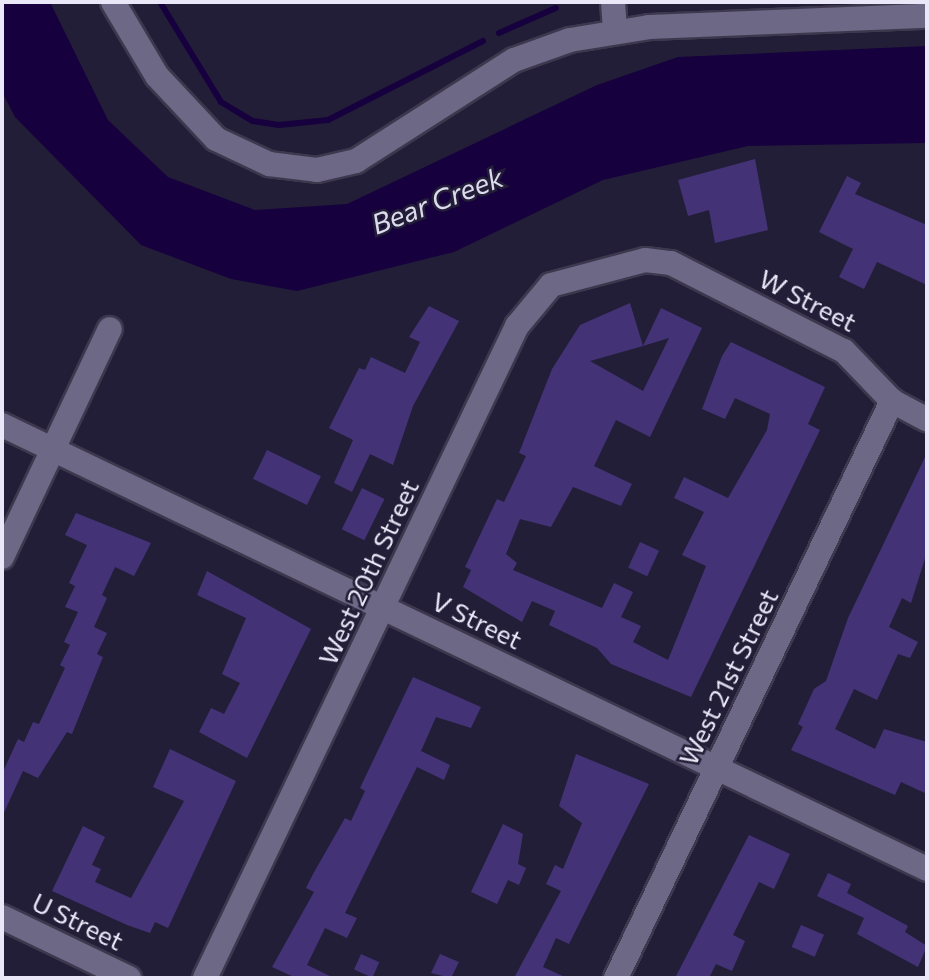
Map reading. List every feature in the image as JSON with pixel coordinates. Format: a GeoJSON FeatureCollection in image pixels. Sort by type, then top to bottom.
{"type":"FeatureCollection","features":[{"type":"Feature","properties":{"kind":"street"},"geometry":{"type":"LineString","coordinates":[[113,2],[181,108],[216,139],[289,169],[317,170],[356,161],[514,60],[615,32],[927,16]]}},
{"type":"Feature","properties":{"kind":"street"},"geometry":{"type":"LineString","coordinates":[[612,2],[615,32]]}},
{"type":"Feature","properties":{"kind":"street","name":"W Street"},"geometry":{"type":"LineString","coordinates":[[645,260],[671,263],[844,351],[892,401],[927,420]]}},
{"type":"Feature","properties":{"kind":"street","name":"West 20th Street"},"geometry":{"type":"LineString","coordinates":[[205,978],[533,302],[551,285],[645,260]]}},
{"type":"Feature","properties":{"kind":"street"},"geometry":{"type":"LineString","coordinates":[[2,557],[110,329]]}},
{"type":"Feature","properties":{"kind":"street","name":"West 21st Street"},"geometry":{"type":"LineString","coordinates":[[617,978],[892,401]]}},
{"type":"Feature","properties":{"kind":"street","name":"V Street"},"geometry":{"type":"LineString","coordinates":[[2,425],[927,869]]}},
{"type":"Feature","properties":{"kind":"street","name":"U Street"},"geometry":{"type":"LineString","coordinates":[[2,917],[129,978]]}},
{"type":"Feature","properties":{"kind":"water","name":"Bear Creek"},"geometry":{"type":"Polygon","coordinates":[[[2,2],[50,2],[108,120],[168,177],[255,210],[347,204],[597,85],[678,57],[927,46],[927,143],[748,146],[603,180],[454,252],[297,291],[231,279],[141,245],[15,117],[2,92],[2,2]]]}},
{"type":"Feature","properties":{"kind":"building"},"geometry":{"type":"Polygon","coordinates":[[[755,159],[768,230],[715,243],[709,210],[688,216],[678,180],[755,159]]]}},
{"type":"Feature","properties":{"kind":"building"},"geometry":{"type":"Polygon","coordinates":[[[847,176],[861,183],[855,194],[927,225],[927,285],[877,262],[864,289],[839,277],[853,249],[819,232],[847,176]]]}},
{"type":"Feature","properties":{"kind":"building"},"geometry":{"type":"Polygon","coordinates":[[[630,303],[643,346],[661,308],[702,328],[650,437],[616,420],[594,466],[632,484],[621,506],[573,487],[551,527],[520,519],[506,554],[517,563],[513,570],[602,608],[614,583],[633,592],[621,617],[641,626],[633,642],[668,660],[706,566],[682,555],[704,512],[674,498],[684,477],[728,498],[767,430],[770,414],[735,398],[725,419],[702,409],[722,356],[731,342],[825,387],[808,424],[820,430],[691,697],[611,664],[597,648],[549,625],[555,611],[532,601],[522,622],[463,587],[471,570],[465,567],[497,499],[504,502],[526,456],[519,453],[552,369],[580,325],[630,303]],[[669,338],[590,361],[643,391],[669,338]]]}},
{"type":"Feature","properties":{"kind":"building"},"geometry":{"type":"Polygon","coordinates":[[[429,306],[459,321],[413,406],[393,465],[370,454],[352,492],[334,483],[353,440],[329,428],[359,368],[365,370],[371,357],[405,373],[420,342],[409,337],[429,306]]]}},
{"type":"Feature","properties":{"kind":"building"},"geometry":{"type":"Polygon","coordinates":[[[267,450],[321,476],[307,505],[253,479],[267,450]]]}},
{"type":"Feature","properties":{"kind":"building"},"geometry":{"type":"Polygon","coordinates":[[[927,453],[927,552],[911,603],[902,598],[889,627],[918,642],[910,658],[898,654],[877,700],[854,689],[835,729],[875,749],[884,729],[927,742],[927,794],[901,782],[895,795],[791,750],[803,727],[798,724],[814,689],[826,681],[848,618],[927,453]]]}},
{"type":"Feature","properties":{"kind":"building"},"geometry":{"type":"Polygon","coordinates":[[[362,488],[384,499],[364,540],[342,529],[362,488]]]}},
{"type":"Feature","properties":{"kind":"building"},"geometry":{"type":"Polygon","coordinates":[[[76,513],[151,543],[134,576],[115,567],[102,595],[107,598],[94,627],[107,633],[97,654],[103,657],[72,734],[67,732],[38,778],[23,771],[2,817],[2,774],[18,739],[24,742],[33,722],[39,724],[65,668],[60,665],[70,645],[64,642],[78,612],[65,607],[75,586],[69,583],[87,545],[65,535],[76,513]]]}},
{"type":"Feature","properties":{"kind":"building"},"geometry":{"type":"Polygon","coordinates":[[[640,542],[659,551],[647,576],[628,567],[640,542]]]}},
{"type":"Feature","properties":{"kind":"building"},"geometry":{"type":"Polygon","coordinates":[[[207,571],[311,629],[247,758],[199,732],[211,708],[224,714],[240,683],[222,674],[246,618],[197,595],[207,571]]]}},
{"type":"Feature","properties":{"kind":"building"},"geometry":{"type":"Polygon","coordinates":[[[413,677],[481,707],[471,728],[436,717],[421,751],[450,765],[444,780],[417,767],[345,913],[357,918],[347,938],[325,928],[307,965],[334,978],[296,978],[272,967],[314,892],[306,888],[313,874],[345,818],[351,821],[365,791],[360,788],[413,677]]]}},
{"type":"Feature","properties":{"kind":"building"},"geometry":{"type":"Polygon","coordinates":[[[170,749],[236,781],[168,928],[155,922],[150,933],[52,891],[83,826],[105,837],[92,865],[101,869],[95,882],[131,898],[184,801],[153,787],[170,749]]]}},
{"type":"Feature","properties":{"kind":"building"},"geometry":{"type":"Polygon","coordinates":[[[576,754],[649,784],[569,944],[556,938],[543,967],[567,978],[514,978],[561,891],[546,884],[555,865],[563,869],[582,823],[559,806],[576,754]]]}},
{"type":"Feature","properties":{"kind":"building"},"geometry":{"type":"Polygon","coordinates":[[[503,824],[523,834],[518,864],[526,868],[519,885],[508,880],[497,904],[471,892],[503,824]]]}},
{"type":"Feature","properties":{"kind":"building"},"geometry":{"type":"Polygon","coordinates":[[[749,835],[790,854],[774,889],[759,882],[733,935],[745,941],[732,971],[716,964],[709,978],[675,978],[749,835]]]}},
{"type":"Feature","properties":{"kind":"building"},"geometry":{"type":"Polygon","coordinates":[[[828,873],[851,884],[847,893],[908,926],[905,932],[927,946],[918,967],[857,934],[864,918],[817,896],[828,873]]]}},
{"type":"Feature","properties":{"kind":"building"},"geometry":{"type":"Polygon","coordinates":[[[801,925],[824,935],[815,957],[792,947],[801,925]]]}},
{"type":"Feature","properties":{"kind":"building"},"geometry":{"type":"Polygon","coordinates":[[[361,954],[379,962],[372,978],[354,970],[361,954]]]}},
{"type":"Feature","properties":{"kind":"building"},"geometry":{"type":"Polygon","coordinates":[[[440,954],[459,962],[451,978],[431,973],[440,954]]]}},
{"type":"Feature","properties":{"kind":"waterway"},"geometry":{"type":"LineString","coordinates":[[160,2],[221,102],[253,121],[279,125],[328,120],[483,41]]}},
{"type":"Feature","properties":{"kind":"waterway"},"geometry":{"type":"LineString","coordinates":[[499,33],[556,8]]}}]}
